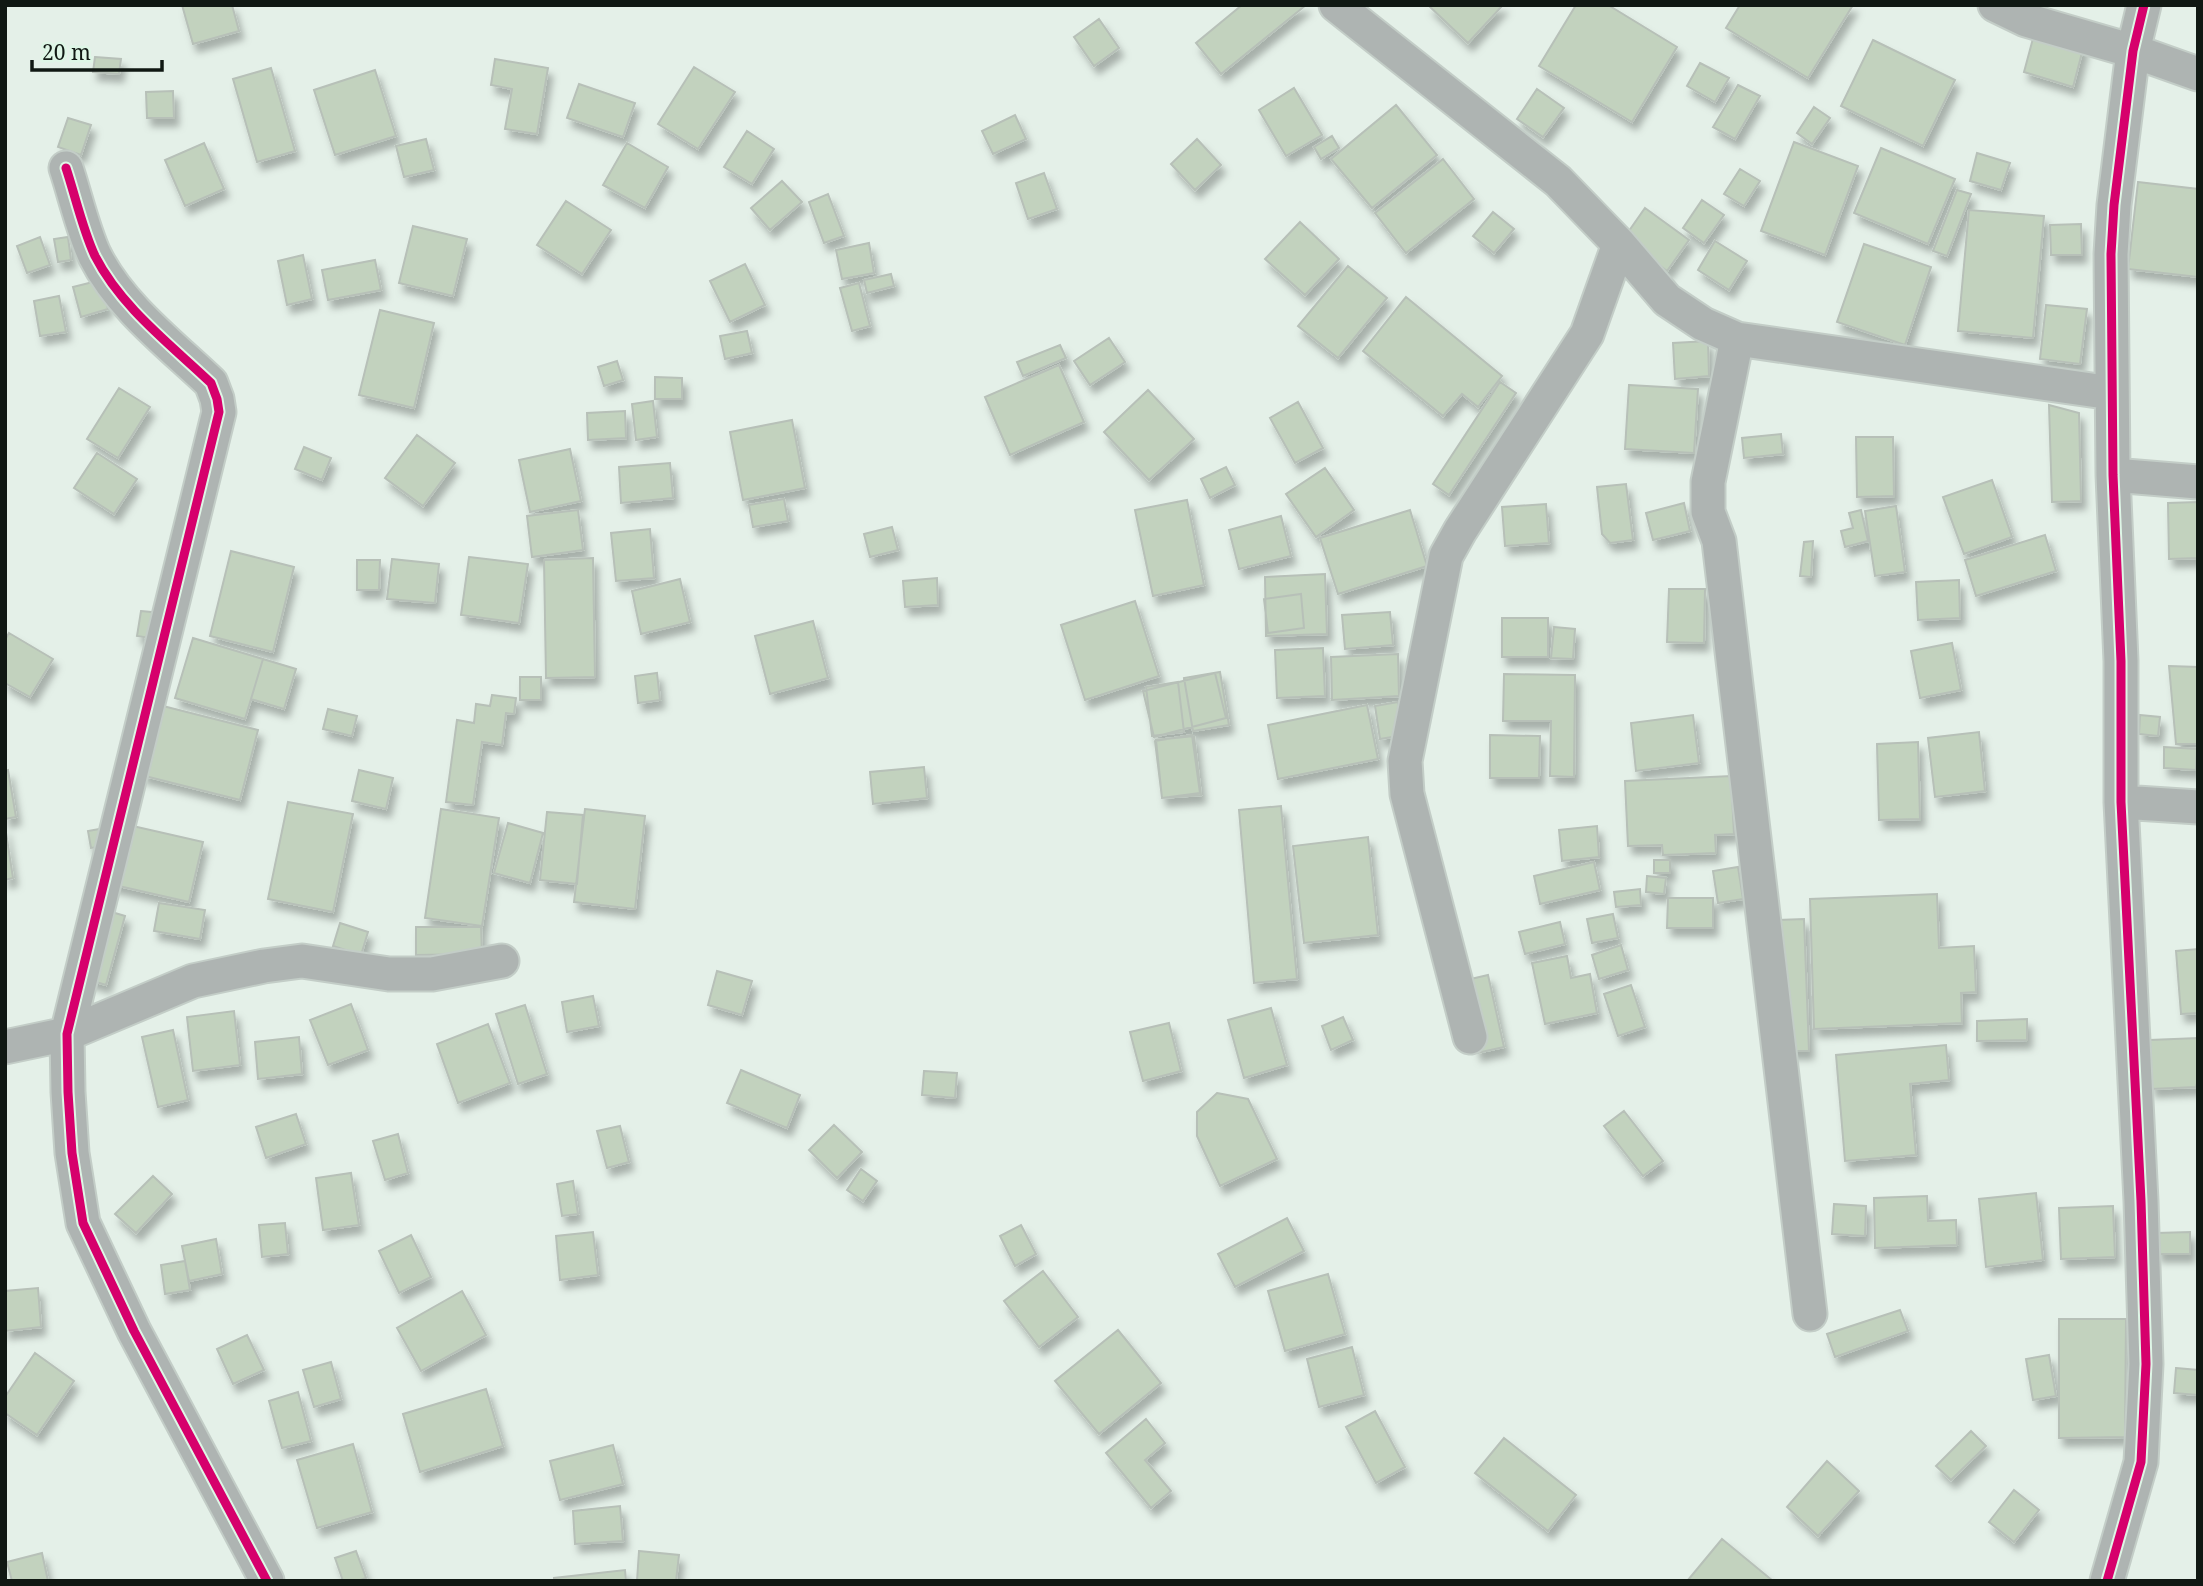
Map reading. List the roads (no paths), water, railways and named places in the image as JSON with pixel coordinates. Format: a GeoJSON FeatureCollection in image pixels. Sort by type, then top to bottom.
{"type":"FeatureCollection","features":[{"type":"Feature","properties":{"kind":"street"},"geometry":{"type":"LineString","coordinates":[[1336,5],[1558,181],[1619,244],[1667,300],[1703,324],[1737,340],[2112,393]]}},
{"type":"Feature","properties":{"kind":"street"},"geometry":{"type":"LineString","coordinates":[[1994,5],[2026,20],[2133,51],[2198,74]]}},
{"type":"Feature","properties":{"kind":"street"},"geometry":{"type":"LineString","coordinates":[[2106,1581],[2141,1462],[2146,1364],[2141,1201],[2121,802],[2122,661],[2113,475],[2111,254],[2114,205],[2133,51],[2144,5]]}},
{"type":"Feature","properties":{"kind":"street"},"geometry":{"type":"LineString","coordinates":[[66,168],[94,254],[121,298],[211,383],[219,412],[67,1034],[72,1153],[82,1223],[134,1331],[267,1581]]}},
{"type":"Feature","properties":{"kind":"street"},"geometry":{"type":"LineString","coordinates":[[1470,1037],[1406,794],[1405,761],[1446,556],[1587,334],[1619,244]]}},
{"type":"Feature","properties":{"kind":"street"},"geometry":{"type":"LineString","coordinates":[[1737,340],[1708,482],[1709,512],[1719,541],[1810,1314]]}},
{"type":"Feature","properties":{"kind":"street"},"geometry":{"type":"LineString","coordinates":[[2113,475],[2198,482]]}},
{"type":"Feature","properties":{"kind":"street"},"geometry":{"type":"LineString","coordinates":[[2121,802],[2198,807]]}},
{"type":"Feature","properties":{"kind":"street"},"geometry":{"type":"LineString","coordinates":[[5,1047],[67,1034],[193,981],[264,965],[302,961],[389,974],[432,974],[502,961]]}}]}
